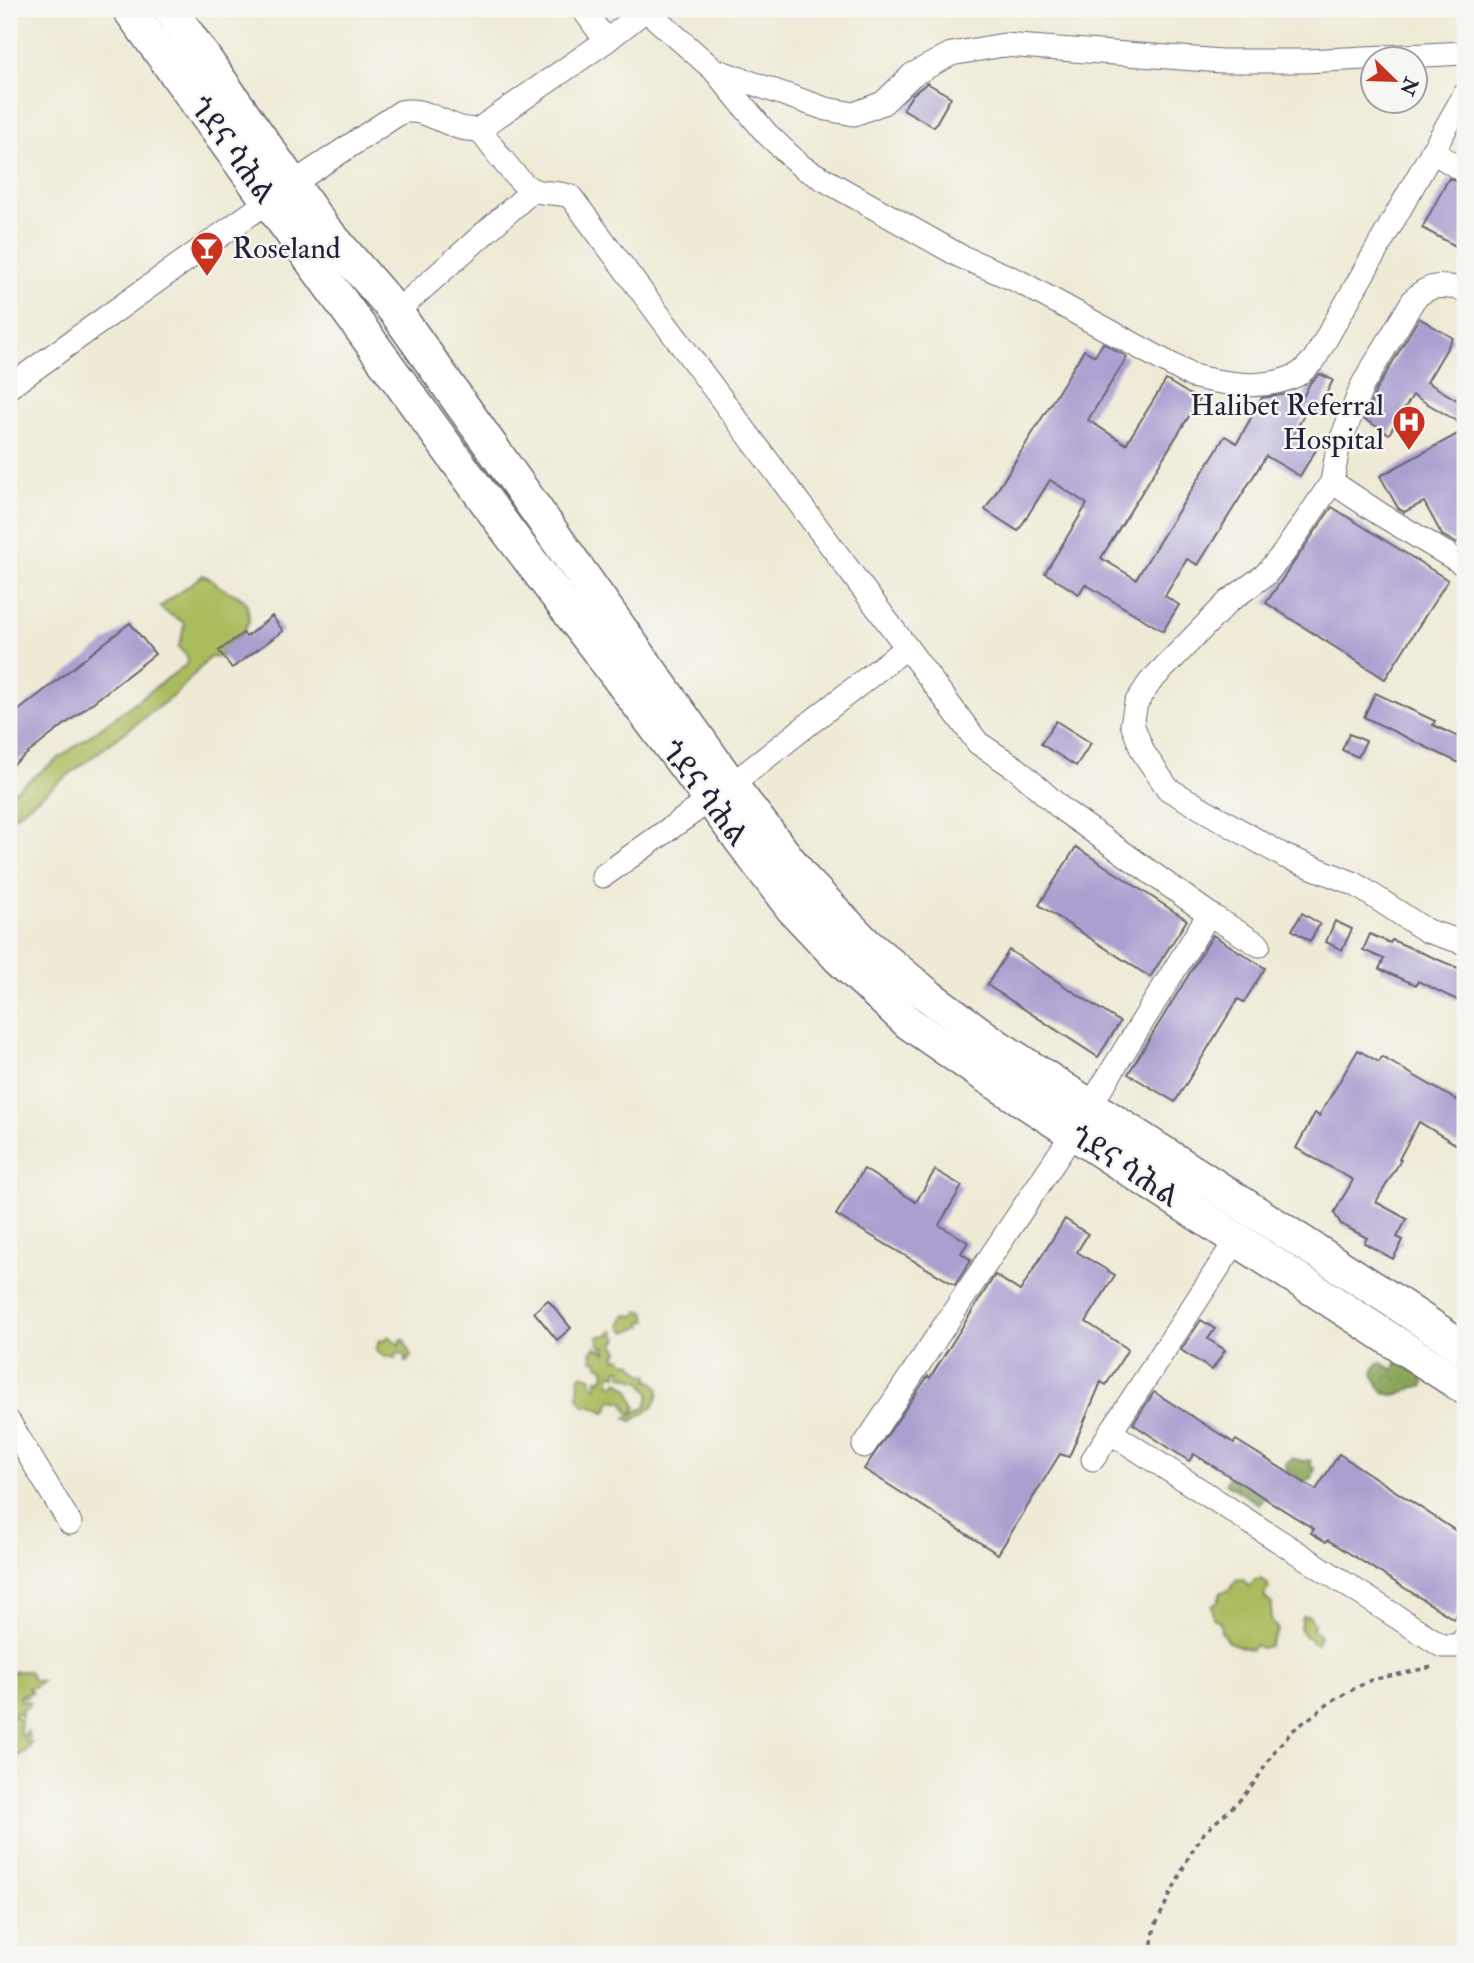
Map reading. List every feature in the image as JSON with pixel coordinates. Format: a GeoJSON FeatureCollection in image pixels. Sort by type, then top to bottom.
{"type":"FeatureCollection","features":[{"type":"Feature","properties":{"kind":"highway","name":"ጎደና ሳሕል"},"geometry":{"type":"LineString","coordinates":[[129,9],[281,192],[321,225],[396,312],[510,476],[720,793],[792,908],[875,992],[909,1023],[975,1069],[1082,1119],[1465,1349]]}},
{"type":"Feature","properties":{"kind":"highway","name":"ጎደና ሳሕል"},"geometry":{"type":"LineString","coordinates":[[170,9],[281,192],[484,498],[720,793]]}},
{"type":"Feature","properties":{"kind":"highway"},"geometry":{"type":"LineString","coordinates":[[484,498],[510,476]]}},
{"type":"Feature","properties":{"kind":"highway","name":"ጎደና ሳሕል"},"geometry":{"type":"LineString","coordinates":[[1082,1119],[1237,1238],[1465,1388]]}},
{"type":"Feature","properties":{"kind":"street"},"geometry":{"type":"LineString","coordinates":[[583,9],[606,41]]}},
{"type":"Feature","properties":{"kind":"street"},"geometry":{"type":"LineString","coordinates":[[9,387],[281,192],[401,112],[419,111],[463,128],[479,129],[647,10],[714,69],[766,133],[802,167],[960,256],[1018,281],[1192,376],[1223,383],[1265,384],[1298,374],[1314,360],[1465,94]]}},
{"type":"Feature","properties":{"kind":"street"},"geometry":{"type":"LineString","coordinates":[[714,69],[826,109],[854,114],[883,103],[912,75],[951,54],[1004,45],[1222,61],[1306,61],[1465,53]]}},
{"type":"Feature","properties":{"kind":"street"},"geometry":{"type":"LineString","coordinates":[[479,129],[522,182],[533,190],[556,192],[571,197],[978,743],[1017,769],[1063,810],[1209,914],[1259,945]]}},
{"type":"Feature","properties":{"kind":"street"},"geometry":{"type":"LineString","coordinates":[[1432,151],[1465,172]]}},
{"type":"Feature","properties":{"kind":"street"},"geometry":{"type":"LineString","coordinates":[[396,312],[533,190]]}},
{"type":"Feature","properties":{"kind":"street"},"geometry":{"type":"LineString","coordinates":[[1465,289],[1439,285],[1424,288],[1414,299],[1363,383],[1338,448],[1332,482],[1265,575],[1229,601],[1150,682],[1136,703],[1132,724],[1143,752],[1168,789],[1284,856],[1355,884],[1427,931],[1465,943]]}},
{"type":"Feature","properties":{"kind":"street"},"geometry":{"type":"LineString","coordinates":[[1332,482],[1465,565]]}},
{"type":"Feature","properties":{"kind":"street"},"geometry":{"type":"LineString","coordinates":[[603,876],[720,793],[907,647]]}},
{"type":"Feature","properties":{"kind":"street"},"geometry":{"type":"LineString","coordinates":[[864,1446],[1082,1119],[1209,914]]}},
{"type":"Feature","properties":{"kind":"street"},"geometry":{"type":"LineString","coordinates":[[1093,1459],[1237,1238]]}},
{"type":"Feature","properties":{"kind":"street"},"geometry":{"type":"LineString","coordinates":[[9,1422],[70,1523]]}},
{"type":"Feature","properties":{"kind":"street"},"geometry":{"type":"LineString","coordinates":[[1111,1432],[1442,1646],[1461,1642]]}},
{"type":"Feature","properties":{"kind":"path"},"geometry":{"type":"LineString","coordinates":[[1150,1954],[1155,1926],[1204,1833],[1240,1800],[1292,1731],[1335,1699],[1371,1680],[1424,1670],[1444,1661],[1461,1642]]}},
{"type":"Feature","properties":{"kind":"green space"},"geometry":{"type":"Polygon","coordinates":[[[203,575],[245,602],[249,621],[243,633],[220,651],[223,656],[210,657],[178,692],[9,820],[9,795],[187,664],[188,657],[178,647],[185,624],[160,607],[203,575]]]}},
{"type":"Feature","properties":{"kind":"green space"},"geometry":{"type":"Polygon","coordinates":[[[638,1311],[645,1312],[647,1321],[641,1322],[643,1326],[626,1332],[620,1325],[624,1316],[636,1316],[638,1311]]]}},
{"type":"Feature","properties":{"kind":"green space"},"geometry":{"type":"Polygon","coordinates":[[[613,1330],[618,1339],[614,1343],[619,1351],[615,1355],[617,1359],[631,1362],[642,1374],[649,1376],[648,1381],[654,1382],[659,1390],[652,1408],[632,1421],[626,1418],[646,1406],[650,1394],[641,1381],[621,1375],[621,1369],[617,1369],[617,1375],[612,1374],[609,1378],[612,1385],[618,1381],[629,1390],[636,1407],[633,1413],[628,1412],[624,1402],[611,1400],[605,1412],[590,1405],[584,1406],[578,1398],[579,1378],[582,1374],[591,1377],[594,1387],[597,1386],[597,1379],[600,1380],[605,1375],[604,1368],[598,1365],[598,1361],[592,1360],[591,1352],[596,1346],[596,1349],[606,1353],[606,1347],[600,1346],[598,1337],[610,1334],[613,1330]]]}},
{"type":"Feature","properties":{"kind":"green space"},"geometry":{"type":"Polygon","coordinates":[[[389,1336],[399,1345],[401,1339],[404,1339],[411,1357],[407,1362],[406,1356],[398,1352],[396,1359],[393,1359],[392,1356],[385,1357],[376,1351],[379,1340],[383,1341],[389,1336]]]}},
{"type":"Feature","properties":{"kind":"green space"},"geometry":{"type":"Polygon","coordinates":[[[1396,1362],[1425,1377],[1423,1387],[1414,1387],[1394,1395],[1383,1391],[1373,1372],[1378,1363],[1394,1370],[1396,1362]]]}},
{"type":"Feature","properties":{"kind":"green space"},"geometry":{"type":"Polygon","coordinates":[[[1291,1458],[1310,1460],[1315,1469],[1312,1478],[1297,1484],[1287,1475],[1286,1463],[1291,1458]]]}},
{"type":"Feature","properties":{"kind":"green space"},"geometry":{"type":"Polygon","coordinates":[[[1236,1476],[1267,1495],[1259,1504],[1226,1483],[1228,1478],[1236,1476]]]}},
{"type":"Feature","properties":{"kind":"green space"},"geometry":{"type":"Polygon","coordinates":[[[1242,1579],[1249,1587],[1255,1580],[1261,1579],[1267,1583],[1269,1589],[1265,1592],[1265,1598],[1272,1604],[1271,1619],[1278,1630],[1269,1646],[1261,1648],[1254,1645],[1251,1650],[1228,1642],[1221,1631],[1220,1621],[1213,1618],[1212,1606],[1218,1602],[1221,1592],[1229,1590],[1236,1580],[1242,1579]]]}},
{"type":"Feature","properties":{"kind":"green space"},"geometry":{"type":"Polygon","coordinates":[[[1309,1616],[1314,1623],[1313,1629],[1320,1636],[1316,1644],[1311,1642],[1309,1637],[1305,1637],[1300,1627],[1302,1617],[1309,1616]]]}},
{"type":"Feature","properties":{"kind":"green space"},"geometry":{"type":"Polygon","coordinates":[[[29,1671],[33,1680],[42,1681],[28,1688],[32,1693],[26,1694],[27,1697],[22,1694],[19,1697],[30,1703],[22,1709],[22,1716],[18,1712],[15,1717],[21,1720],[20,1734],[24,1737],[27,1731],[29,1738],[26,1742],[32,1743],[27,1751],[12,1759],[9,1753],[9,1744],[13,1741],[9,1738],[9,1674],[29,1671]]]}},
{"type":"Feature","properties":{"kind":"building"},"geometry":{"type":"Polygon","coordinates":[[[927,83],[951,97],[934,127],[903,109],[913,94],[927,83]]]}},
{"type":"Feature","properties":{"kind":"building"},"geometry":{"type":"Polygon","coordinates":[[[1449,178],[1465,186],[1465,251],[1422,228],[1449,178]]]}},
{"type":"Feature","properties":{"kind":"building","name":"Halibet Referral Hospital"},"geometry":{"type":"Polygon","coordinates":[[[1419,318],[1453,338],[1427,382],[1465,405],[1465,426],[1413,395],[1389,434],[1364,419],[1376,390],[1419,318]]]}},
{"type":"Feature","properties":{"kind":"building"},"geometry":{"type":"Polygon","coordinates":[[[1103,343],[1127,357],[1088,420],[1126,444],[1166,380],[1199,400],[1101,558],[1136,579],[1225,436],[1237,443],[1262,398],[1288,394],[1301,401],[1310,383],[1320,374],[1333,380],[1318,411],[1308,407],[1293,436],[1316,450],[1300,476],[1266,456],[1198,565],[1187,559],[1165,596],[1179,605],[1163,631],[1085,584],[1079,594],[1045,573],[1087,504],[1050,480],[1018,531],[985,510],[1084,350],[1095,356],[1103,343]]]}},
{"type":"Feature","properties":{"kind":"building","name":"Halibet Referral Hospital"},"geometry":{"type":"Polygon","coordinates":[[[1465,430],[1465,538],[1456,543],[1442,535],[1424,502],[1404,512],[1398,508],[1380,476],[1465,430]]]}},
{"type":"Feature","properties":{"kind":"building"},"geometry":{"type":"Polygon","coordinates":[[[1332,507],[1448,580],[1385,679],[1266,603],[1332,507]]]}},
{"type":"Feature","properties":{"kind":"building"},"geometry":{"type":"Polygon","coordinates":[[[272,616],[283,631],[232,668],[219,651],[243,633],[246,637],[272,616]]]}},
{"type":"Feature","properties":{"kind":"building"},"geometry":{"type":"Polygon","coordinates":[[[130,623],[155,654],[9,768],[9,718],[130,623]]]}},
{"type":"Feature","properties":{"kind":"building"},"geometry":{"type":"Polygon","coordinates":[[[1375,693],[1435,721],[1433,725],[1465,740],[1465,766],[1364,717],[1375,693]]]}},
{"type":"Feature","properties":{"kind":"building"},"geometry":{"type":"Polygon","coordinates":[[[1056,721],[1091,743],[1076,766],[1041,744],[1056,721]]]}},
{"type":"Feature","properties":{"kind":"building"},"geometry":{"type":"Polygon","coordinates":[[[1349,734],[1366,741],[1358,757],[1342,750],[1349,734]]]}},
{"type":"Feature","properties":{"kind":"building"},"geometry":{"type":"Polygon","coordinates":[[[1076,847],[1187,920],[1150,977],[1039,905],[1076,847]]]}},
{"type":"Feature","properties":{"kind":"building"},"geometry":{"type":"Polygon","coordinates":[[[1302,913],[1320,924],[1310,941],[1292,930],[1302,913]]]}},
{"type":"Feature","properties":{"kind":"building"},"geometry":{"type":"Polygon","coordinates":[[[1335,921],[1352,929],[1342,950],[1326,942],[1335,921]]]}},
{"type":"Feature","properties":{"kind":"building"},"geometry":{"type":"Polygon","coordinates":[[[1370,934],[1390,943],[1392,940],[1465,971],[1465,1004],[1418,981],[1416,985],[1379,969],[1384,959],[1363,950],[1370,934]]]}},
{"type":"Feature","properties":{"kind":"building"},"geometry":{"type":"Polygon","coordinates":[[[1213,935],[1265,968],[1244,1002],[1238,999],[1175,1102],[1128,1074],[1213,935]]]}},
{"type":"Feature","properties":{"kind":"building"},"geometry":{"type":"Polygon","coordinates":[[[1009,950],[1120,1022],[1098,1057],[987,985],[1009,950]]]}},
{"type":"Feature","properties":{"kind":"building"},"geometry":{"type":"Polygon","coordinates":[[[1358,1050],[1379,1062],[1382,1057],[1465,1105],[1465,1130],[1457,1145],[1419,1122],[1399,1159],[1401,1160],[1376,1202],[1407,1219],[1397,1237],[1403,1240],[1393,1259],[1364,1243],[1367,1238],[1341,1224],[1334,1213],[1353,1180],[1296,1148],[1315,1113],[1319,1116],[1358,1050]]]}},
{"type":"Feature","properties":{"kind":"building"},"geometry":{"type":"Polygon","coordinates":[[[864,1169],[916,1202],[935,1170],[962,1186],[939,1225],[968,1242],[961,1253],[971,1260],[955,1285],[836,1215],[864,1169]]]}},
{"type":"Feature","properties":{"kind":"building"},"geometry":{"type":"Polygon","coordinates":[[[1065,1219],[1088,1234],[1077,1252],[1115,1275],[1086,1322],[1128,1349],[1106,1385],[1101,1382],[1069,1457],[1060,1454],[998,1554],[864,1469],[928,1376],[930,1378],[995,1275],[1020,1291],[1065,1219]]]}},
{"type":"Feature","properties":{"kind":"building"},"geometry":{"type":"Polygon","coordinates":[[[548,1300],[571,1328],[557,1340],[534,1312],[548,1300]]]}},
{"type":"Feature","properties":{"kind":"building"},"geometry":{"type":"Polygon","coordinates":[[[1201,1320],[1215,1329],[1208,1339],[1225,1350],[1212,1370],[1181,1350],[1201,1320]]]}},
{"type":"Feature","properties":{"kind":"building"},"geometry":{"type":"Polygon","coordinates":[[[1154,1392],[1234,1443],[1236,1440],[1316,1490],[1339,1454],[1465,1537],[1465,1601],[1454,1619],[1328,1540],[1326,1542],[1311,1533],[1314,1529],[1194,1454],[1189,1461],[1133,1424],[1154,1392]]]}},
{"type":"Feature","properties":{"kind":"place","name":"Roseland"},"geometry":{"type":"Point","coordinates":[207,278]}},
{"type":"Feature","properties":{"kind":"place","name":"Halibet Referral Hospital"},"geometry":{"type":"Point","coordinates":[1409,452]}}]}
